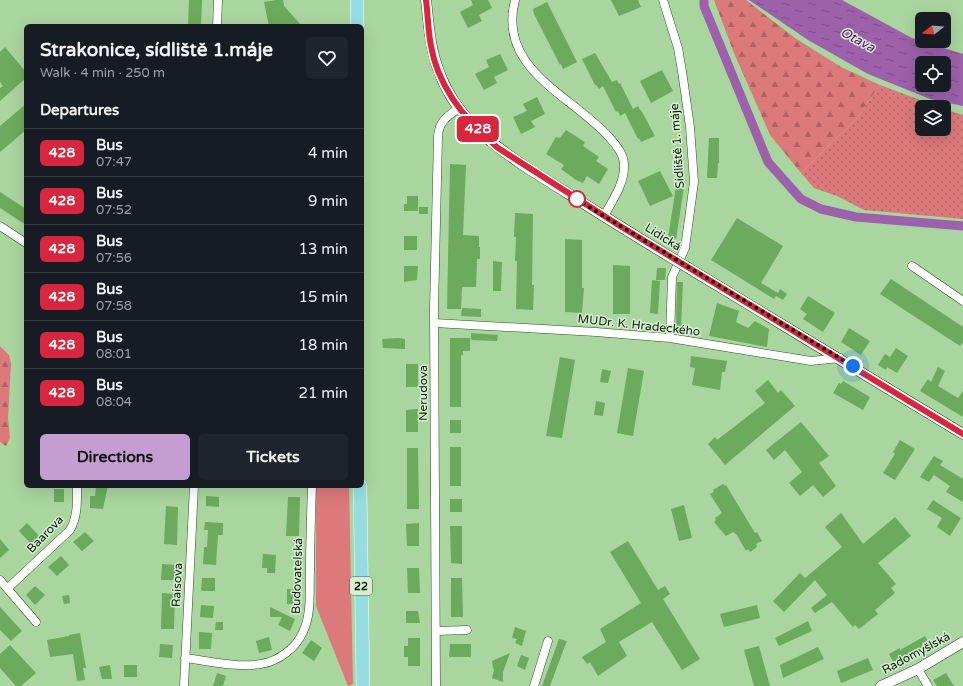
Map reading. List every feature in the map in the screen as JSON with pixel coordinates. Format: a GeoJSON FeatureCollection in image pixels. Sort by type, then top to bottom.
{"type":"FeatureCollection","features":[{"type":"Feature","properties":{"kind":"main road"},"geometry":{"type":"LineString","coordinates":[[357,0],[357,24]]}},
{"type":"Feature","properties":{"kind":"main road","name":"22"},"geometry":{"type":"LineString","coordinates":[[360,488],[363,686]]}},
{"type":"Feature","properties":{"kind":"street"},"geometry":{"type":"LineString","coordinates":[[217,24],[218,0]]}},
{"type":"Feature","properties":{"kind":"street","name":"Lidická"},"geometry":{"type":"LineString","coordinates":[[426,0],[431,46],[440,76],[459,108],[486,138],[498,148],[657,249],[840,358],[963,434]]}},
{"type":"Feature","properties":{"kind":"street"},"geometry":{"type":"LineString","coordinates":[[515,0],[512,19],[515,39],[520,54],[542,81],[596,124],[621,152],[624,165],[623,178],[604,216]]}},
{"type":"Feature","properties":{"kind":"street","name":"Sídliště 1. máje"},"geometry":{"type":"LineString","coordinates":[[663,0],[676,40],[682,71],[690,126],[694,182],[685,248],[672,277],[670,338]]}},
{"type":"Feature","properties":{"kind":"street","name":"Nerudova"},"geometry":{"type":"LineString","coordinates":[[436,686],[434,323],[439,129],[446,118],[459,108]]}},
{"type":"Feature","properties":{"kind":"street"},"geometry":{"type":"LineString","coordinates":[[0,226],[24,242]]}},
{"type":"Feature","properties":{"kind":"street"},"geometry":{"type":"LineString","coordinates":[[912,266],[963,301]]}},
{"type":"Feature","properties":{"kind":"street","name":"MUDr. K. Hradeckého"},"geometry":{"type":"LineString","coordinates":[[434,323],[596,332],[670,338],[811,361],[840,358]]}},
{"type":"Feature","properties":{"kind":"street","name":"Baarova"},"geometry":{"type":"LineString","coordinates":[[8,588],[70,530],[75,521],[77,488]]}},
{"type":"Feature","properties":{"kind":"street","name":"Raisova"},"geometry":{"type":"LineString","coordinates":[[184,686],[194,488]]}},
{"type":"Feature","properties":{"kind":"street","name":"Budovatelská"},"geometry":{"type":"LineString","coordinates":[[185,658],[248,665],[262,664],[276,659],[288,652],[297,642],[303,633],[309,612],[312,488]]}},
{"type":"Feature","properties":{"kind":"street"},"geometry":{"type":"LineString","coordinates":[[0,580],[36,622]]}},
{"type":"Feature","properties":{"kind":"street"},"geometry":{"type":"LineString","coordinates":[[436,631],[467,630]]}},
{"type":"Feature","properties":{"kind":"street"},"geometry":{"type":"LineString","coordinates":[[534,686],[548,641]]}},
{"type":"Feature","properties":{"kind":"street","name":"Radomyšlská"},"geometry":{"type":"LineString","coordinates":[[881,686],[918,669],[963,642]]}},
{"type":"Feature","properties":{"kind":"street"},"geometry":{"type":"LineString","coordinates":[[918,669],[928,686]]}},
{"type":"Feature","properties":{"kind":"green space"},"geometry":{"type":"Polygon","coordinates":[[[714,0],[746,0],[795,38],[841,67],[880,85],[857,118],[801,173],[770,135],[734,53],[714,0]]]}},
{"type":"Feature","properties":{"kind":"green space"},"geometry":{"type":"Polygon","coordinates":[[[880,85],[920,100],[915,100],[915,136],[951,136],[951,111],[963,115],[963,219],[864,210],[837,196],[814,188],[801,173],[857,118],[880,85]]]}},
{"type":"Feature","properties":{"kind":"green space"},"geometry":{"type":"Polygon","coordinates":[[[0,346],[9,355],[11,364],[8,418],[10,438],[6,446],[0,442],[0,346]]]}},
{"type":"Feature","properties":{"kind":"green space"},"geometry":{"type":"Polygon","coordinates":[[[316,488],[349,488],[353,684],[348,686],[316,606],[316,488]]]}},
{"type":"Feature","properties":{"kind":"water","name":"Otava"},"geometry":{"type":"Polygon","coordinates":[[[749,0],[842,0],[915,39],[915,48],[944,48],[963,54],[963,106],[951,103],[951,100],[930,99],[868,74],[808,40],[749,0]]]}},
{"type":"Feature","properties":{"kind":"building"},"geometry":{"type":"Polygon","coordinates":[[[189,0],[202,0],[201,24],[188,24],[189,0]]]}},
{"type":"Feature","properties":{"kind":"building"},"geometry":{"type":"Polygon","coordinates":[[[283,0],[284,6],[300,24],[269,24],[264,2],[283,0]]]}},
{"type":"Feature","properties":{"kind":"building"},"geometry":{"type":"Polygon","coordinates":[[[471,0],[488,0],[492,8],[479,15],[482,21],[468,28],[460,12],[473,5],[471,0]]]}},
{"type":"Feature","properties":{"kind":"building"},"geometry":{"type":"Polygon","coordinates":[[[611,0],[638,0],[641,7],[619,16],[611,0]]]}},
{"type":"Feature","properties":{"kind":"building"},"geometry":{"type":"Polygon","coordinates":[[[547,2],[577,62],[563,69],[534,14],[533,9],[547,2]]]}},
{"type":"Feature","properties":{"kind":"building"},"geometry":{"type":"Polygon","coordinates":[[[5,47],[24,70],[24,80],[0,101],[0,88],[3,86],[0,82],[0,52],[5,47]]]}},
{"type":"Feature","properties":{"kind":"building"},"geometry":{"type":"Polygon","coordinates":[[[595,53],[612,82],[617,80],[619,84],[620,83],[633,109],[638,106],[641,110],[655,136],[641,142],[625,113],[620,116],[618,111],[616,112],[603,86],[599,89],[595,85],[582,59],[595,53]]]}},
{"type":"Feature","properties":{"kind":"building"},"geometry":{"type":"Polygon","coordinates":[[[500,54],[508,70],[494,77],[497,83],[484,90],[475,74],[489,67],[486,60],[500,54]]]}},
{"type":"Feature","properties":{"kind":"building"},"geometry":{"type":"Polygon","coordinates":[[[662,70],[673,91],[651,103],[640,81],[662,70]]]}},
{"type":"Feature","properties":{"kind":"building"},"geometry":{"type":"Polygon","coordinates":[[[537,97],[545,114],[531,121],[535,127],[521,134],[513,117],[527,111],[523,104],[537,97]]]}},
{"type":"Feature","properties":{"kind":"building"},"geometry":{"type":"Polygon","coordinates":[[[24,106],[24,132],[0,152],[0,126],[24,106]]]}},
{"type":"Feature","properties":{"kind":"building"},"geometry":{"type":"Polygon","coordinates":[[[566,130],[585,142],[583,146],[599,157],[596,161],[608,169],[599,184],[587,176],[583,183],[576,180],[561,169],[564,165],[546,154],[556,137],[560,138],[566,130]]]}},
{"type":"Feature","properties":{"kind":"building"},"geometry":{"type":"Polygon","coordinates":[[[709,138],[719,138],[719,163],[717,178],[707,178],[709,138]]]}},
{"type":"Feature","properties":{"kind":"building"},"geometry":{"type":"Polygon","coordinates":[[[450,164],[466,165],[463,235],[479,236],[480,247],[480,259],[477,259],[476,287],[462,287],[461,309],[447,309],[450,164]]]}},
{"type":"Feature","properties":{"kind":"building"},"geometry":{"type":"Polygon","coordinates":[[[660,171],[673,196],[650,206],[638,181],[660,171]]]}},
{"type":"Feature","properties":{"kind":"building"},"geometry":{"type":"Polygon","coordinates":[[[677,180],[685,181],[676,239],[668,238],[677,180]]]}},
{"type":"Feature","properties":{"kind":"building"},"geometry":{"type":"Polygon","coordinates":[[[0,192],[24,208],[24,224],[0,208],[0,192]]]}},
{"type":"Feature","properties":{"kind":"building"},"geometry":{"type":"Polygon","coordinates":[[[407,196],[418,196],[418,211],[404,211],[404,204],[407,204],[407,196]]]}},
{"type":"Feature","properties":{"kind":"building"},"geometry":{"type":"Polygon","coordinates":[[[419,207],[428,207],[428,214],[419,214],[419,207]]]}},
{"type":"Feature","properties":{"kind":"building"},"geometry":{"type":"Polygon","coordinates":[[[515,213],[533,214],[533,310],[516,309],[517,261],[515,261],[516,237],[514,237],[515,213]]]}},
{"type":"Feature","properties":{"kind":"building"},"geometry":{"type":"Polygon","coordinates":[[[737,218],[783,246],[761,283],[778,293],[780,289],[787,294],[783,300],[776,296],[774,299],[711,260],[737,218]]]}},
{"type":"Feature","properties":{"kind":"building"},"geometry":{"type":"Polygon","coordinates":[[[404,236],[417,236],[417,250],[404,250],[404,236]]]}},
{"type":"Feature","properties":{"kind":"building"},"geometry":{"type":"Polygon","coordinates":[[[565,239],[582,240],[582,288],[584,288],[582,313],[565,312],[565,239]]]}},
{"type":"Feature","properties":{"kind":"building"},"geometry":{"type":"Polygon","coordinates":[[[493,261],[502,262],[501,291],[493,291],[493,261]]]}},
{"type":"Feature","properties":{"kind":"building"},"geometry":{"type":"Polygon","coordinates":[[[613,265],[630,266],[630,314],[613,314],[613,265]]]}},
{"type":"Feature","properties":{"kind":"building"},"geometry":{"type":"Polygon","coordinates":[[[404,266],[418,266],[417,280],[404,282],[404,266]]]}},
{"type":"Feature","properties":{"kind":"building"},"geometry":{"type":"Polygon","coordinates":[[[657,268],[666,268],[665,280],[656,280],[657,268]]]}},
{"type":"Feature","properties":{"kind":"building"},"geometry":{"type":"Polygon","coordinates":[[[891,279],[963,327],[963,342],[960,346],[880,294],[891,279]]]}},
{"type":"Feature","properties":{"kind":"building"},"geometry":{"type":"Polygon","coordinates":[[[652,280],[660,281],[658,314],[650,313],[652,280]]]}},
{"type":"Feature","properties":{"kind":"building"},"geometry":{"type":"Polygon","coordinates":[[[677,282],[683,282],[681,327],[676,327],[677,282]]]}},
{"type":"Feature","properties":{"kind":"building"},"geometry":{"type":"Polygon","coordinates":[[[808,296],[835,313],[823,332],[803,319],[807,314],[800,309],[808,296]]]}},
{"type":"Feature","properties":{"kind":"building"},"geometry":{"type":"Polygon","coordinates":[[[717,303],[739,311],[736,322],[748,328],[755,321],[769,329],[767,347],[709,336],[717,303]]]}},
{"type":"Feature","properties":{"kind":"building"},"geometry":{"type":"Polygon","coordinates":[[[462,308],[481,309],[481,317],[461,316],[462,308]]]}},
{"type":"Feature","properties":{"kind":"building"},"geometry":{"type":"Polygon","coordinates":[[[849,328],[870,341],[861,355],[841,342],[849,328]]]}},
{"type":"Feature","properties":{"kind":"building"},"geometry":{"type":"Polygon","coordinates":[[[471,333],[498,335],[497,341],[471,340],[471,333]]]}},
{"type":"Feature","properties":{"kind":"building"},"geometry":{"type":"Polygon","coordinates":[[[450,338],[470,338],[470,351],[463,351],[463,355],[461,355],[461,407],[450,407],[450,338]]]}},
{"type":"Feature","properties":{"kind":"building"},"geometry":{"type":"Polygon","coordinates":[[[382,339],[405,339],[405,349],[383,348],[382,339]]]}},
{"type":"Feature","properties":{"kind":"building"},"geometry":{"type":"Polygon","coordinates":[[[896,348],[908,356],[897,373],[887,367],[886,370],[878,365],[885,354],[890,357],[896,348]]]}},
{"type":"Feature","properties":{"kind":"building"},"geometry":{"type":"Polygon","coordinates":[[[691,356],[727,361],[725,372],[722,372],[720,390],[692,385],[695,368],[690,367],[691,356]]]}},
{"type":"Feature","properties":{"kind":"building"},"geometry":{"type":"Polygon","coordinates":[[[560,357],[575,360],[562,438],[546,436],[560,357]]]}},
{"type":"Feature","properties":{"kind":"building"},"geometry":{"type":"Polygon","coordinates":[[[406,364],[418,364],[418,387],[406,387],[406,364]]]}},
{"type":"Feature","properties":{"kind":"building"},"geometry":{"type":"Polygon","coordinates":[[[938,367],[945,371],[938,386],[958,398],[963,391],[963,417],[920,391],[928,379],[931,382],[938,367]]]}},
{"type":"Feature","properties":{"kind":"building"},"geometry":{"type":"Polygon","coordinates":[[[628,368],[644,371],[633,436],[617,433],[628,368]]]}},
{"type":"Feature","properties":{"kind":"building"},"geometry":{"type":"Polygon","coordinates":[[[602,369],[611,371],[608,383],[600,382],[602,369]]]}},
{"type":"Feature","properties":{"kind":"building"},"geometry":{"type":"Polygon","coordinates":[[[768,380],[778,393],[781,390],[795,406],[725,465],[708,444],[715,437],[717,440],[765,403],[755,391],[768,380]]]}},
{"type":"Feature","properties":{"kind":"building"},"geometry":{"type":"Polygon","coordinates":[[[843,381],[870,397],[863,410],[833,393],[839,383],[841,384],[843,381]]]}},
{"type":"Feature","properties":{"kind":"building"},"geometry":{"type":"Polygon","coordinates":[[[596,401],[605,403],[603,416],[594,415],[596,401]]]}},
{"type":"Feature","properties":{"kind":"building"},"geometry":{"type":"Polygon","coordinates":[[[418,409],[418,432],[406,432],[406,410],[418,409]]]}},
{"type":"Feature","properties":{"kind":"building"},"geometry":{"type":"Polygon","coordinates":[[[450,420],[461,420],[461,433],[450,433],[450,420]]]}},
{"type":"Feature","properties":{"kind":"building"},"geometry":{"type":"Polygon","coordinates":[[[801,422],[829,456],[819,463],[836,486],[823,497],[813,485],[800,496],[789,483],[802,472],[785,450],[774,460],[766,450],[801,422]]]}},
{"type":"Feature","properties":{"kind":"building"},"geometry":{"type":"Polygon","coordinates":[[[900,440],[915,449],[895,480],[883,473],[895,454],[893,452],[900,440]]]}},
{"type":"Feature","properties":{"kind":"building"},"geometry":{"type":"Polygon","coordinates":[[[450,447],[461,447],[461,486],[450,486],[450,447]]]}},
{"type":"Feature","properties":{"kind":"building"},"geometry":{"type":"Polygon","coordinates":[[[407,448],[418,448],[419,509],[407,509],[407,448]]]}},
{"type":"Feature","properties":{"kind":"building"},"geometry":{"type":"Polygon","coordinates":[[[934,456],[943,461],[940,465],[963,479],[963,502],[946,492],[950,486],[934,475],[929,482],[920,477],[934,456]]]}},
{"type":"Feature","properties":{"kind":"building"},"geometry":{"type":"Polygon","coordinates":[[[723,484],[725,486],[726,485],[755,533],[757,532],[762,541],[756,544],[757,547],[750,552],[748,549],[746,551],[737,535],[733,532],[726,536],[714,522],[716,520],[715,518],[722,513],[710,494],[714,492],[713,490],[723,484]]]}},
{"type":"Feature","properties":{"kind":"building"},"geometry":{"type":"Polygon","coordinates":[[[96,488],[108,488],[103,509],[90,508],[90,496],[95,496],[96,488]]]}},
{"type":"Feature","properties":{"kind":"building"},"geometry":{"type":"Polygon","coordinates":[[[54,489],[64,489],[64,502],[54,502],[54,489]]]}},
{"type":"Feature","properties":{"kind":"building"},"geometry":{"type":"Polygon","coordinates":[[[206,496],[219,497],[219,507],[206,506],[206,496]]]}},
{"type":"Feature","properties":{"kind":"building"},"geometry":{"type":"Polygon","coordinates":[[[288,497],[300,497],[299,536],[286,536],[288,497]]]}},
{"type":"Feature","properties":{"kind":"building"},"geometry":{"type":"Polygon","coordinates":[[[450,499],[462,499],[462,512],[450,512],[450,499]]]}},
{"type":"Feature","properties":{"kind":"building"},"geometry":{"type":"Polygon","coordinates":[[[933,500],[961,518],[950,536],[937,527],[942,518],[927,509],[933,500]]]}},
{"type":"Feature","properties":{"kind":"building"},"geometry":{"type":"Polygon","coordinates":[[[684,505],[692,538],[679,541],[671,509],[684,505]]]}},
{"type":"Feature","properties":{"kind":"building"},"geometry":{"type":"Polygon","coordinates":[[[166,506],[178,507],[177,545],[164,544],[166,506]]]}},
{"type":"Feature","properties":{"kind":"building"},"geometry":{"type":"Polygon","coordinates":[[[841,513],[863,544],[895,517],[911,536],[878,563],[896,584],[891,588],[895,593],[875,610],[878,614],[859,629],[855,625],[853,627],[832,602],[815,613],[811,608],[827,595],[815,580],[784,612],[773,601],[800,573],[805,578],[842,547],[825,527],[841,513]]]}},
{"type":"Feature","properties":{"kind":"building"},"geometry":{"type":"Polygon","coordinates":[[[205,522],[223,523],[223,535],[218,535],[216,565],[203,564],[204,547],[207,547],[208,530],[204,530],[205,522]]]}},
{"type":"Feature","properties":{"kind":"building"},"geometry":{"type":"Polygon","coordinates":[[[27,523],[41,538],[34,544],[31,544],[19,531],[27,523]]]}},
{"type":"Feature","properties":{"kind":"building"},"geometry":{"type":"Polygon","coordinates":[[[419,523],[419,546],[407,546],[406,524],[419,523]]]}},
{"type":"Feature","properties":{"kind":"building"},"geometry":{"type":"Polygon","coordinates":[[[450,526],[462,526],[462,564],[451,563],[450,526]]]}},
{"type":"Feature","properties":{"kind":"building"},"geometry":{"type":"Polygon","coordinates":[[[85,532],[94,541],[82,551],[73,542],[85,532]]]}},
{"type":"Feature","properties":{"kind":"building"},"geometry":{"type":"Polygon","coordinates":[[[0,539],[9,550],[0,558],[0,539]]]}},
{"type":"Feature","properties":{"kind":"building"},"geometry":{"type":"Polygon","coordinates":[[[628,541],[658,590],[665,586],[670,594],[663,599],[700,659],[682,670],[652,622],[619,642],[627,656],[598,676],[590,662],[587,664],[582,657],[606,642],[600,629],[641,603],[610,552],[628,541]]]}},
{"type":"Feature","properties":{"kind":"building"},"geometry":{"type":"Polygon","coordinates":[[[263,554],[276,555],[275,573],[267,573],[267,568],[262,568],[263,554]]]}},
{"type":"Feature","properties":{"kind":"building"},"geometry":{"type":"Polygon","coordinates":[[[61,556],[69,565],[57,576],[48,567],[61,556]]]}},
{"type":"Feature","properties":{"kind":"building"},"geometry":{"type":"Polygon","coordinates":[[[162,564],[176,565],[175,580],[161,580],[162,564]]]}},
{"type":"Feature","properties":{"kind":"building"},"geometry":{"type":"Polygon","coordinates":[[[407,568],[419,568],[420,593],[408,593],[407,568]]]}},
{"type":"Feature","properties":{"kind":"building"},"geometry":{"type":"Polygon","coordinates":[[[202,578],[215,578],[215,591],[201,591],[202,578]]]}},
{"type":"Feature","properties":{"kind":"building"},"geometry":{"type":"Polygon","coordinates":[[[451,578],[462,578],[463,617],[451,617],[451,578]]]}},
{"type":"Feature","properties":{"kind":"building"},"geometry":{"type":"Polygon","coordinates":[[[35,586],[45,595],[35,605],[26,595],[35,586]]]}},
{"type":"Feature","properties":{"kind":"building"},"geometry":{"type":"Polygon","coordinates":[[[287,589],[298,590],[298,604],[287,604],[287,589]]]}},
{"type":"Feature","properties":{"kind":"building"},"geometry":{"type":"Polygon","coordinates":[[[162,593],[175,594],[174,629],[161,629],[162,593]]]}},
{"type":"Feature","properties":{"kind":"building"},"geometry":{"type":"Polygon","coordinates":[[[69,595],[70,603],[64,604],[62,596],[69,595]]]}},
{"type":"Feature","properties":{"kind":"building"},"geometry":{"type":"Polygon","coordinates":[[[201,605],[214,606],[213,618],[200,617],[201,605]]]}},
{"type":"Feature","properties":{"kind":"building"},"geometry":{"type":"Polygon","coordinates":[[[757,605],[760,618],[724,627],[720,614],[757,605]]]}},
{"type":"Feature","properties":{"kind":"building"},"geometry":{"type":"Polygon","coordinates":[[[0,607],[22,631],[11,641],[0,630],[0,607]]]}},
{"type":"Feature","properties":{"kind":"building"},"geometry":{"type":"Polygon","coordinates":[[[270,607],[295,619],[290,631],[278,625],[282,617],[270,617],[270,607]]]}},
{"type":"Feature","properties":{"kind":"building"},"geometry":{"type":"Polygon","coordinates":[[[406,611],[418,611],[420,623],[406,623],[406,611]]]}},
{"type":"Feature","properties":{"kind":"building"},"geometry":{"type":"Polygon","coordinates":[[[808,621],[812,631],[779,646],[775,638],[808,621]]]}},
{"type":"Feature","properties":{"kind":"building"},"geometry":{"type":"Polygon","coordinates":[[[216,622],[223,622],[223,630],[215,630],[216,622]]]}},
{"type":"Feature","properties":{"kind":"building"},"geometry":{"type":"Polygon","coordinates":[[[515,627],[526,631],[522,646],[515,643],[517,639],[512,638],[515,627]]]}},
{"type":"Feature","properties":{"kind":"building"},"geometry":{"type":"Polygon","coordinates":[[[199,632],[212,633],[211,649],[199,649],[199,632]]]}},
{"type":"Feature","properties":{"kind":"building"},"geometry":{"type":"Polygon","coordinates":[[[80,633],[86,668],[83,668],[85,680],[77,681],[73,654],[50,657],[47,640],[80,633]]]}},
{"type":"Feature","properties":{"kind":"building"},"geometry":{"type":"Polygon","coordinates":[[[925,636],[932,648],[896,667],[889,654],[900,648],[900,650],[925,636]]]}},
{"type":"Feature","properties":{"kind":"building"},"geometry":{"type":"Polygon","coordinates":[[[269,637],[272,650],[259,653],[256,641],[269,637]]]}},
{"type":"Feature","properties":{"kind":"building"},"geometry":{"type":"Polygon","coordinates":[[[408,638],[420,638],[420,666],[408,666],[408,657],[404,657],[404,646],[408,646],[408,638]]]}},
{"type":"Feature","properties":{"kind":"building"},"geometry":{"type":"Polygon","coordinates":[[[559,639],[567,641],[550,686],[542,686],[559,639]]]}},
{"type":"Feature","properties":{"kind":"building"},"geometry":{"type":"Polygon","coordinates":[[[311,640],[322,648],[314,661],[302,653],[311,640]]]}},
{"type":"Feature","properties":{"kind":"building"},"geometry":{"type":"Polygon","coordinates":[[[160,644],[173,645],[172,658],[159,657],[160,644]]]}},
{"type":"Feature","properties":{"kind":"building"},"geometry":{"type":"Polygon","coordinates":[[[450,644],[471,644],[471,657],[449,657],[450,644]]]}},
{"type":"Feature","properties":{"kind":"building"},"geometry":{"type":"Polygon","coordinates":[[[10,645],[36,673],[21,686],[16,686],[0,668],[0,654],[10,645]]]}},
{"type":"Feature","properties":{"kind":"building"},"geometry":{"type":"Polygon","coordinates":[[[759,646],[770,686],[754,686],[744,650],[759,646]]]}},
{"type":"Feature","properties":{"kind":"building"},"geometry":{"type":"Polygon","coordinates":[[[818,647],[824,659],[783,678],[780,665],[818,647]]]}},
{"type":"Feature","properties":{"kind":"building"},"geometry":{"type":"Polygon","coordinates":[[[510,653],[503,672],[503,682],[492,678],[494,670],[492,661],[510,653]]]}},
{"type":"Feature","properties":{"kind":"building"},"geometry":{"type":"Polygon","coordinates":[[[521,655],[529,658],[525,670],[517,666],[521,655]]]}},
{"type":"Feature","properties":{"kind":"building"},"geometry":{"type":"Polygon","coordinates":[[[868,658],[873,670],[841,683],[837,671],[868,658]]]}},
{"type":"Feature","properties":{"kind":"building"},"geometry":{"type":"Polygon","coordinates":[[[110,665],[112,679],[102,679],[99,667],[110,665]]]}},
{"type":"Feature","properties":{"kind":"building"},"geometry":{"type":"Polygon","coordinates":[[[124,665],[137,665],[137,677],[124,677],[124,665]]]}},
{"type":"Feature","properties":{"kind":"building"},"geometry":{"type":"Polygon","coordinates":[[[217,673],[226,676],[223,686],[213,686],[217,673]]]}},
{"type":"Feature","properties":{"kind":"building"},"geometry":{"type":"Polygon","coordinates":[[[946,673],[954,686],[937,686],[933,680],[946,673]]]}},
{"type":"Feature","properties":{"kind":"waterway"},"geometry":{"type":"LineString","coordinates":[[704,0],[704,6],[768,162],[801,199],[821,209],[856,217],[963,226]]}},
{"type":"Feature","properties":{"kind":"bus line","name":"428"},"geometry":{"type":"LineString","coordinates":[[426,0],[431,46],[440,76],[459,108],[486,138],[498,148],[517,162],[620,226],[827,350],[963,434]]}},
{"type":"Feature","properties":{"kind":"route"},"geometry":{"type":"LineString","coordinates":[[577,199],[574,198],[853,366]]}}]}
